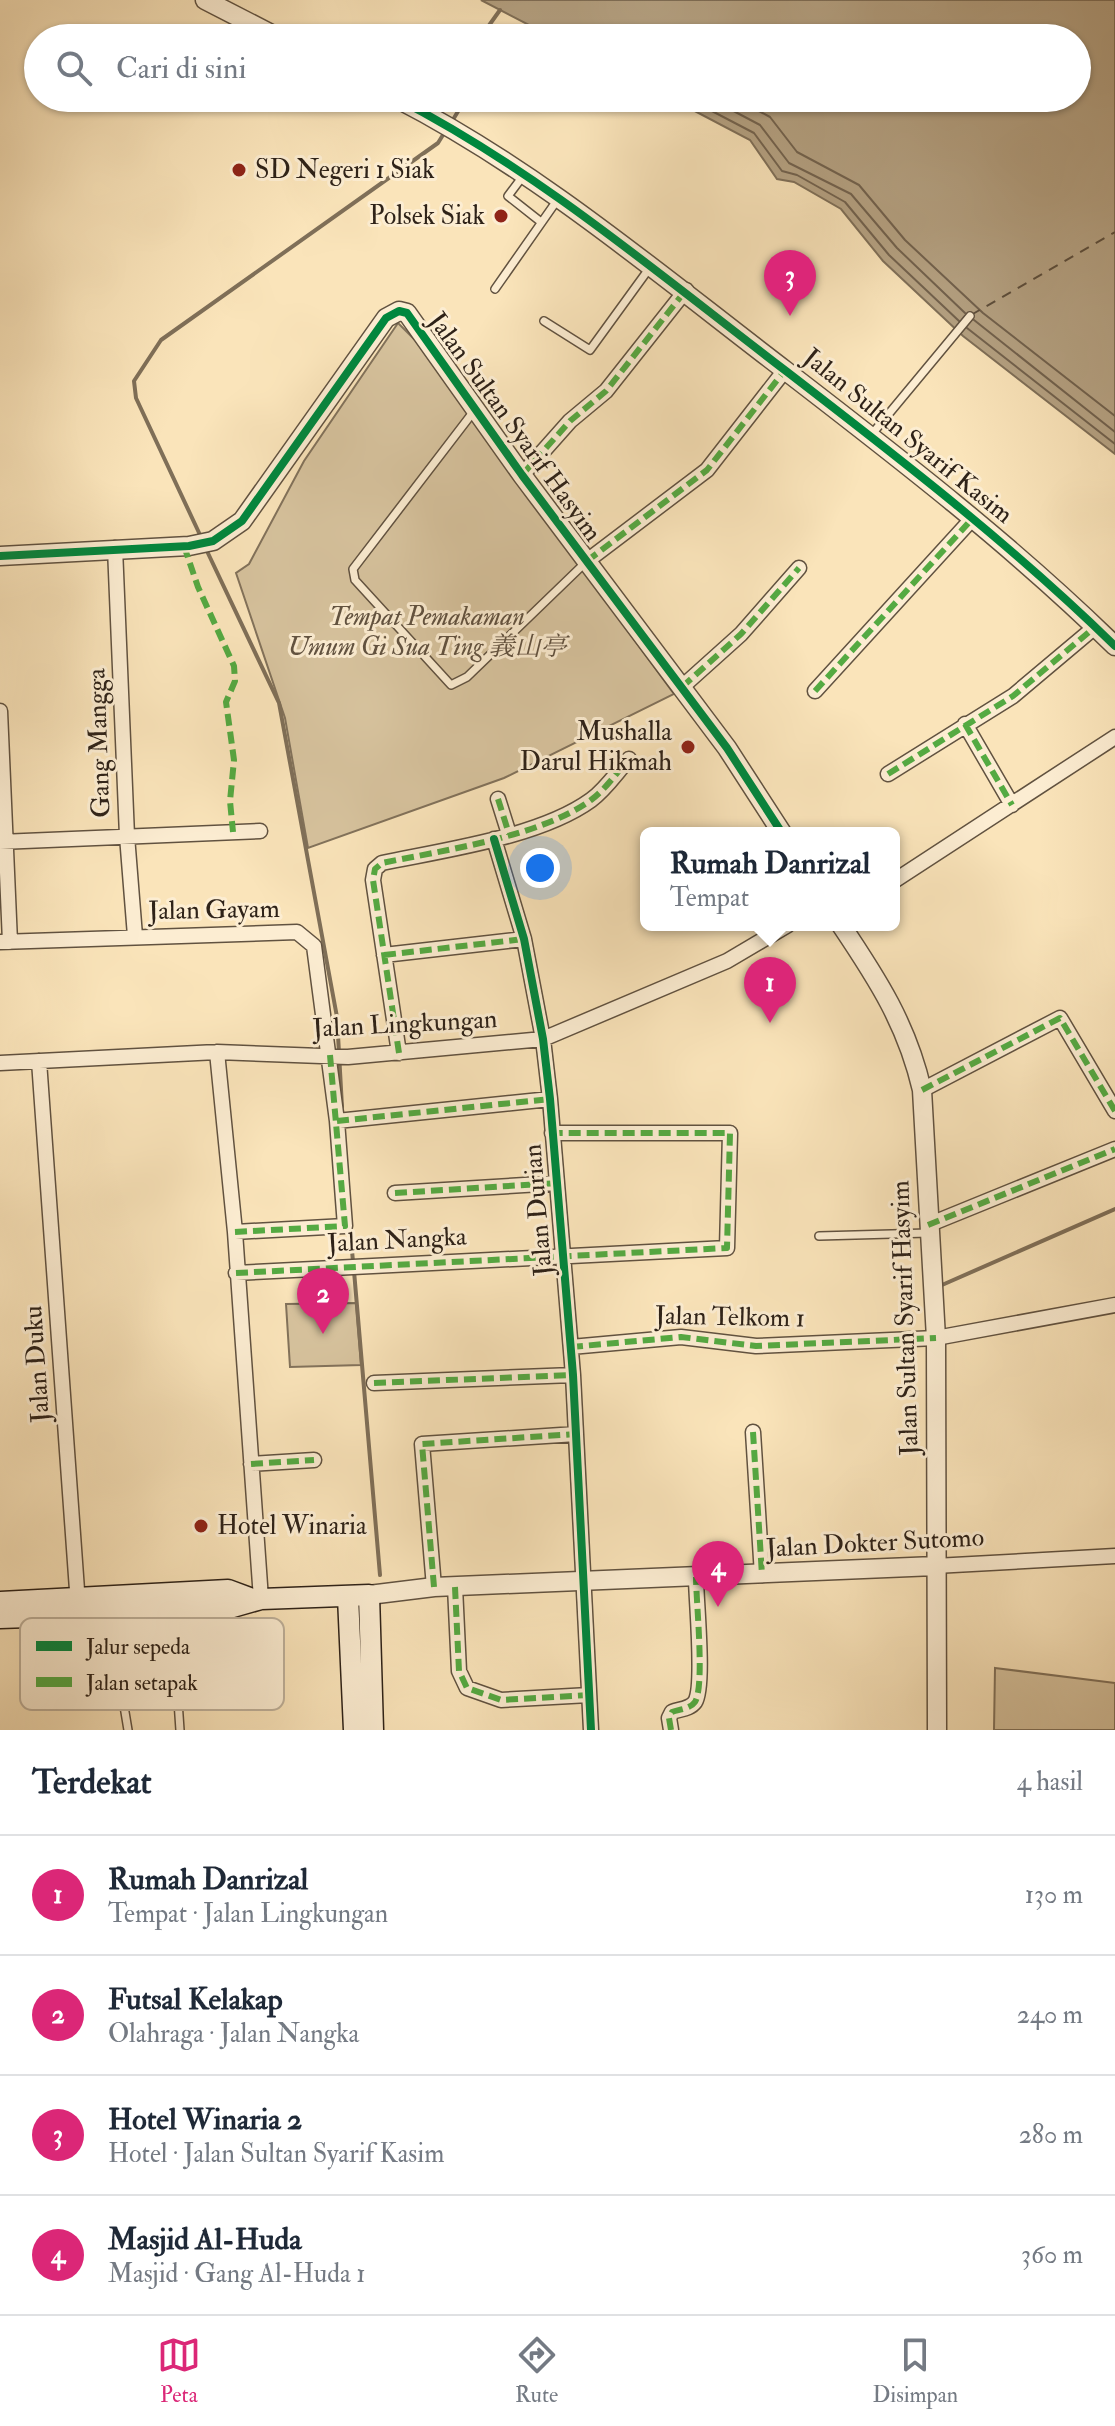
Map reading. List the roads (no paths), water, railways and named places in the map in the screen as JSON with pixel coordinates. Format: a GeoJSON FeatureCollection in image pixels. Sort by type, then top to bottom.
{"type":"FeatureCollection","features":[{"type":"Feature","properties":{"kind":"main road","name":"Jalan Dokter Sutomo"},"geometry":{"type":"LineString","coordinates":[[0,1618],[228,1590],[258,1600]]}},
{"type":"Feature","properties":{"kind":"main road","name":"Jalan Dokter Sutomo"},"geometry":{"type":"LineString","coordinates":[[0,1602],[172,1612],[229,1608],[258,1600],[369,1595]]}},
{"type":"Feature","properties":{"kind":"main road"},"geometry":{"type":"LineString","coordinates":[[369,1595],[373,1730]]}},
{"type":"Feature","properties":{"kind":"main road"},"geometry":{"type":"LineString","coordinates":[[348,1597],[354,1730]]}},
{"type":"Feature","properties":{"kind":"street"},"geometry":{"type":"LineString","coordinates":[[205,0],[252,24]]}},
{"type":"Feature","properties":{"kind":"street","name":"Jalan Sultan Syarif Kasim"},"geometry":{"type":"LineString","coordinates":[[423,112],[558,199],[686,290],[785,370],[872,434],[1115,646]]}},
{"type":"Feature","properties":{"kind":"street"},"geometry":{"type":"LineString","coordinates":[[522,475],[570,421],[606,391],[686,290]]}},
{"type":"Feature","properties":{"kind":"street","name":"Jalan Sultan Syarif Hasyim"},"geometry":{"type":"LineString","coordinates":[[0,556],[189,546],[213,541],[242,521],[392,314],[399,311],[413,318],[522,475],[727,748],[778,827]]}},
{"type":"Feature","properties":{"kind":"street"},"geometry":{"type":"LineString","coordinates":[[587,561],[707,470],[785,370]]}},
{"type":"Feature","properties":{"kind":"street"},"geometry":{"type":"LineString","coordinates":[[815,691],[972,519]]}},
{"type":"Feature","properties":{"kind":"street","name":"Gang Mangga"},"geometry":{"type":"LineString","coordinates":[[115,548],[127,836],[135,936]]}},
{"type":"Feature","properties":{"kind":"street"},"geometry":{"type":"LineString","coordinates":[[682,687],[741,634],[799,568]]}},
{"type":"Feature","properties":{"kind":"street"},"geometry":{"type":"LineString","coordinates":[[888,774],[1013,696],[1095,627]]}},
{"type":"Feature","properties":{"kind":"street"},"geometry":{"type":"LineString","coordinates":[[0,711],[5,942]]}},
{"type":"Feature","properties":{"kind":"street"},"geometry":{"type":"LineString","coordinates":[[965,724],[1012,805]]}},
{"type":"Feature","properties":{"kind":"street"},"geometry":{"type":"LineString","coordinates":[[900,877],[1115,737]]}},
{"type":"Feature","properties":{"kind":"street"},"geometry":{"type":"LineString","coordinates":[[399,1053],[373,880],[378,865],[494,839],[562,815],[593,799],[629,759]]}},
{"type":"Feature","properties":{"kind":"street"},"geometry":{"type":"LineString","coordinates":[[498,799],[509,834]]}},
{"type":"Feature","properties":{"kind":"street"},"geometry":{"type":"LineString","coordinates":[[3,842],[260,831]]}},
{"type":"Feature","properties":{"kind":"street","name":"Jalan Durian"},"geometry":{"type":"LineString","coordinates":[[494,839],[524,939],[543,1039],[550,1099],[573,1375],[586,1583],[591,1730]]}},
{"type":"Feature","properties":{"kind":"street","name":"Jalan Lingkungan"},"geometry":{"type":"LineString","coordinates":[[0,1063],[217,1052],[348,1057],[543,1039],[727,961],[778,931]]}},
{"type":"Feature","properties":{"kind":"street","name":"Jalan Sultan Syarif Hasyim"},"geometry":{"type":"LineString","coordinates":[[845,931],[892,1001],[916,1064],[922,1090],[936,1338],[937,1730]]}},
{"type":"Feature","properties":{"kind":"street","name":"Jalan Gayam"},"geometry":{"type":"LineString","coordinates":[[5,942],[297,932],[306,937],[317,955],[330,1055]]}},
{"type":"Feature","properties":{"kind":"street"},"geometry":{"type":"LineString","coordinates":[[384,955],[524,939]]}},
{"type":"Feature","properties":{"kind":"street"},"geometry":{"type":"LineString","coordinates":[[922,1090],[1060,1018],[1115,1111]]}},
{"type":"Feature","properties":{"kind":"street"},"geometry":{"type":"LineString","coordinates":[[217,1052],[235,1232],[258,1600]]}},
{"type":"Feature","properties":{"kind":"street"},"geometry":{"type":"LineString","coordinates":[[235,1232],[345,1226],[330,1055]]}},
{"type":"Feature","properties":{"kind":"street","name":"Jalan Duku"},"geometry":{"type":"LineString","coordinates":[[39,1061],[78,1608]]}},
{"type":"Feature","properties":{"kind":"street"},"geometry":{"type":"LineString","coordinates":[[337,1121],[550,1099]]}},
{"type":"Feature","properties":{"kind":"street","name":"Jalan Nangka"},"geometry":{"type":"LineString","coordinates":[[236,1273],[727,1248],[730,1133],[552,1133]]}},
{"type":"Feature","properties":{"kind":"street"},"geometry":{"type":"LineString","coordinates":[[929,1229],[1115,1149]]}},
{"type":"Feature","properties":{"kind":"street"},"geometry":{"type":"LineString","coordinates":[[395,1193],[557,1183]]}},
{"type":"Feature","properties":{"kind":"street","name":"Jalan Telkom 1"},"geometry":{"type":"LineString","coordinates":[[571,1347],[681,1337],[756,1346],[936,1338],[1115,1305]]}},
{"type":"Feature","properties":{"kind":"street"},"geometry":{"type":"LineString","coordinates":[[374,1383],[573,1375]]}},
{"type":"Feature","properties":{"kind":"street"},"geometry":{"type":"LineString","coordinates":[[753,1432],[762,1575]]}},
{"type":"Feature","properties":{"kind":"street"},"geometry":{"type":"LineString","coordinates":[[434,1587],[422,1444],[576,1434]]}},
{"type":"Feature","properties":{"kind":"street"},"geometry":{"type":"LineString","coordinates":[[251,1464],[314,1460]]}},
{"type":"Feature","properties":{"kind":"street","name":"Jalan Dokter Sutomo"},"geometry":{"type":"LineString","coordinates":[[369,1595],[434,1587],[762,1575],[1115,1556]]}},
{"type":"Feature","properties":{"kind":"street"},"geometry":{"type":"LineString","coordinates":[[671,1730],[669,1718],[672,1712],[690,1707],[698,1691],[696,1577]]}},
{"type":"Feature","properties":{"kind":"street"},"geometry":{"type":"LineString","coordinates":[[455,1587],[459,1671],[467,1688],[501,1700],[589,1695]]}},
{"type":"Feature","properties":{"kind":"lane"},"geometry":{"type":"LineString","coordinates":[[523,176],[508,196],[541,222]]}},
{"type":"Feature","properties":{"kind":"lane"},"geometry":{"type":"LineString","coordinates":[[495,289],[558,199]]}},
{"type":"Feature","properties":{"kind":"lane"},"geometry":{"type":"LineString","coordinates":[[544,321],[590,350],[652,265]]}},
{"type":"Feature","properties":{"kind":"lane"},"geometry":{"type":"LineString","coordinates":[[872,434],[970,316]]}},
{"type":"Feature","properties":{"kind":"lane"},"geometry":{"type":"LineString","coordinates":[[475,410],[353,569],[355,580],[451,685],[467,677],[587,561]]}},
{"type":"Feature","properties":{"kind":"lane"},"geometry":{"type":"LineString","coordinates":[[819,1236],[929,1229]]}},
{"type":"Feature","properties":{"kind":"lane"},"geometry":{"type":"LineString","coordinates":[[77,1618],[78,1608]]}},
{"type":"Feature","properties":{"kind":"lane"},"geometry":{"type":"LineString","coordinates":[[172,1612],[172,1618]]}},
{"type":"Feature","properties":{"kind":"lane"},"geometry":{"type":"LineString","coordinates":[[125,1710],[128,1730]]}},
{"type":"Feature","properties":{"kind":"lane"},"geometry":{"type":"LineString","coordinates":[[178,1710],[180,1730]]}},
{"type":"Feature","properties":{"kind":"water"},"geometry":{"type":"Polygon","coordinates":[[[481,0],[1115,0],[1115,454],[963,336],[883,261],[841,209],[794,182],[777,179],[750,140],[697,112],[1091,112],[1091,24],[527,24],[481,0]]]}},
{"type":"Feature","properties":{"kind":"waterway"},"geometry":{"type":"LineString","coordinates":[[490,24],[500,10]]}},
{"type":"Feature","properties":{"kind":"waterway"},"geometry":{"type":"LineString","coordinates":[[451,123],[458,112]]}},
{"type":"Feature","properties":{"kind":"waterway"},"geometry":{"type":"LineString","coordinates":[[201,537],[136,398],[134,381],[161,340],[438,143],[446,130]]}},
{"type":"Feature","properties":{"kind":"waterway"},"geometry":{"type":"LineString","coordinates":[[206,549],[279,703],[337,1017],[342,1107]]}},
{"type":"Feature","properties":{"kind":"waterway"},"geometry":{"type":"LineString","coordinates":[[942,1285],[1115,1209]]}},
{"type":"Feature","properties":{"kind":"waterway"},"geometry":{"type":"LineString","coordinates":[[350,1227],[353,1262]]}},
{"type":"Feature","properties":{"kind":"waterway"},"geometry":{"type":"LineString","coordinates":[[354,1271],[380,1575]]}},
{"type":"Feature","properties":{"kind":"place","name":"SD Negeri 1 Siak"},"geometry":{"type":"Point","coordinates":[239,170]}},
{"type":"Feature","properties":{"kind":"place","name":"Polsek Siak"},"geometry":{"type":"Point","coordinates":[501,216]}},
{"type":"Feature","properties":{"kind":"place","name":"Hotel Winaria 2"},"geometry":{"type":"Point","coordinates":[790,316]}},
{"type":"Feature","properties":{"kind":"place","name":"Mushalla Darul Hikmah"},"geometry":{"type":"Point","coordinates":[688,747]}},
{"type":"Feature","properties":{"kind":"place","name":"Rumah Danrizal"},"geometry":{"type":"Point","coordinates":[770,1023]}},
{"type":"Feature","properties":{"kind":"place","name":"Futsal Kelakap"},"geometry":{"type":"Point","coordinates":[323,1334]}},
{"type":"Feature","properties":{"kind":"place","name":"Hotel Winaria"},"geometry":{"type":"Point","coordinates":[201,1526]}},
{"type":"Feature","properties":{"kind":"place","name":"Masjid Al-Huda"},"geometry":{"type":"Point","coordinates":[718,1607]}},
{"type":"Feature","properties":{"kind":"park label","name":"Tempat Pemakaman Umum Gi Sua Ting 義山亭"},"geometry":{"type":"Point","coordinates":[427,632]}}]}
